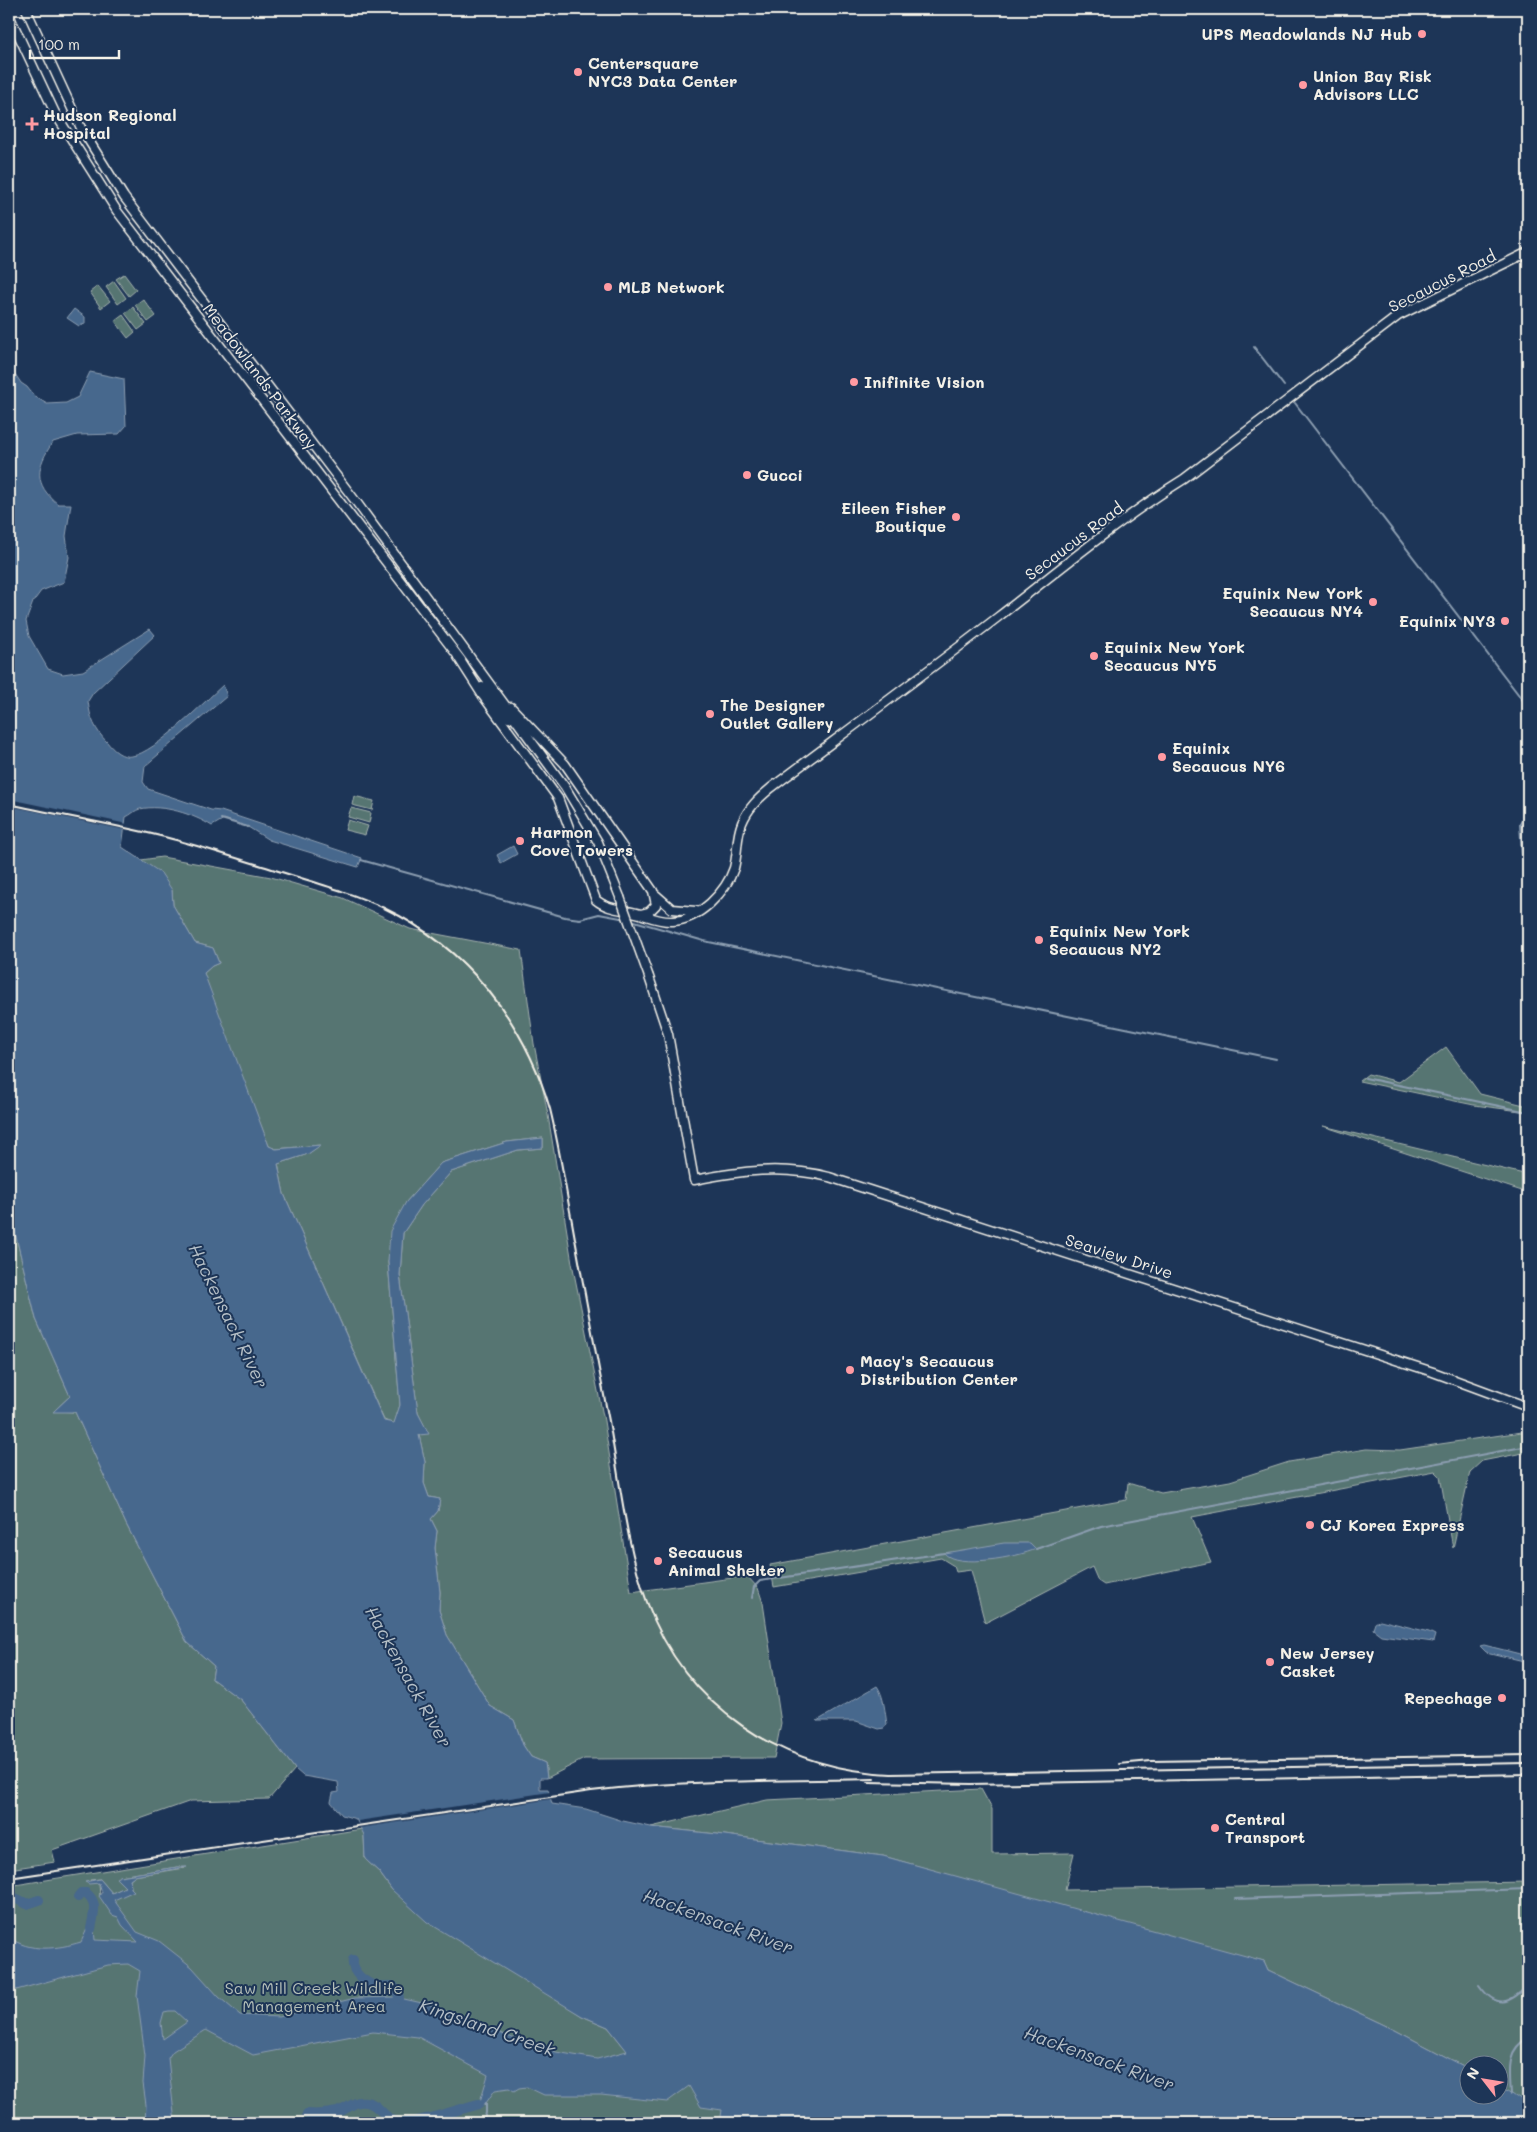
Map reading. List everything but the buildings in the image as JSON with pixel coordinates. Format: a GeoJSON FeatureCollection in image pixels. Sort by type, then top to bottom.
{"type":"FeatureCollection","features":[{"type":"Feature","properties":{"kind":"main road","name":"Meadowlands Parkway"},"geometry":{"type":"LineString","coordinates":[[26,9],[81,128],[124,196],[307,437],[499,696],[565,788],[586,821],[603,852],[668,1034],[694,1180]]}},
{"type":"Feature","properties":{"kind":"main road","name":"Meadowlands Parkway"},"geometry":{"type":"LineString","coordinates":[[9,15],[55,113],[117,211],[458,657],[523,732]]}},
{"type":"Feature","properties":{"kind":"main road","name":"Secaucus Road"},"geometry":{"type":"LineString","coordinates":[[458,657],[483,696],[558,798],[594,898],[610,908],[674,921],[689,917],[710,903],[723,890],[734,866],[739,831],[745,818],[752,805],[771,788],[917,679],[1077,554],[1154,498],[1184,479],[1398,316],[1528,252]]}},
{"type":"Feature","properties":{"kind":"main road"},"geometry":{"type":"LineString","coordinates":[[499,696],[565,764],[653,891],[672,909],[698,911]]}},
{"type":"Feature","properties":{"kind":"main road"},"geometry":{"type":"LineString","coordinates":[[641,914],[649,912],[656,905],[653,891]]}},
{"type":"Feature","properties":{"kind":"main road","name":"Seaview Drive"},"geometry":{"type":"LineString","coordinates":[[694,1180],[743,1171],[772,1169],[806,1172],[828,1177],[1433,1372],[1528,1407]]}},
{"type":"Feature","properties":{"kind":"green space"},"geometry":{"type":"Polygon","coordinates":[[[124,274],[136,290],[129,296],[116,279],[124,274]]]}},
{"type":"Feature","properties":{"kind":"green space"},"geometry":{"type":"Polygon","coordinates":[[[114,281],[126,298],[118,304],[106,287],[114,281]]]}},
{"type":"Feature","properties":{"kind":"green space"},"geometry":{"type":"Polygon","coordinates":[[[98,286],[110,301],[101,308],[90,292],[98,286]]]}},
{"type":"Feature","properties":{"kind":"green space"},"geometry":{"type":"Polygon","coordinates":[[[143,299],[156,316],[148,322],[135,305],[143,299]]]}},
{"type":"Feature","properties":{"kind":"green space"},"geometry":{"type":"Polygon","coordinates":[[[133,307],[146,324],[138,330],[125,313],[133,307]]]}},
{"type":"Feature","properties":{"kind":"green space"},"geometry":{"type":"Polygon","coordinates":[[[123,315],[135,332],[128,338],[115,321],[123,315]]]}},
{"type":"Feature","properties":{"kind":"green space"},"geometry":{"type":"Polygon","coordinates":[[[354,796],[374,801],[372,810],[352,805],[354,796]]]}},
{"type":"Feature","properties":{"kind":"green space"},"geometry":{"type":"Polygon","coordinates":[[[351,808],[371,813],[369,823],[348,817],[351,808]]]}},
{"type":"Feature","properties":{"kind":"green space"},"geometry":{"type":"Polygon","coordinates":[[[348,820],[368,826],[365,835],[345,830],[348,820]]]}},
{"type":"Feature","properties":{"kind":"green space"},"geometry":{"type":"Polygon","coordinates":[[[162,857],[271,877],[343,898],[410,929],[521,950],[534,1044],[548,1115],[572,1263],[604,1421],[631,1592],[747,1576],[758,1588],[763,1603],[781,1723],[774,1758],[584,1759],[547,1778],[545,1763],[531,1757],[523,1745],[514,1720],[490,1706],[447,1635],[439,1610],[440,1592],[435,1548],[437,1531],[431,1519],[438,1511],[440,1499],[429,1497],[424,1483],[425,1462],[419,1435],[428,1433],[418,1413],[400,1275],[403,1233],[422,1205],[451,1172],[518,1150],[543,1148],[543,1138],[507,1142],[441,1163],[406,1202],[388,1262],[400,1405],[394,1424],[384,1420],[284,1194],[278,1164],[308,1154],[320,1145],[275,1149],[269,1146],[218,1016],[204,973],[219,963],[213,948],[195,943],[173,905],[172,890],[141,860],[162,857]]]}},
{"type":"Feature","properties":{"kind":"green space"},"geometry":{"type":"Polygon","coordinates":[[[1446,1047],[1480,1094],[1528,1106],[1528,1112],[1474,1105],[1359,1081],[1368,1074],[1399,1082],[1446,1047]]]}},
{"type":"Feature","properties":{"kind":"green space"},"geometry":{"type":"Polygon","coordinates":[[[1323,1126],[1528,1175],[1528,1193],[1323,1126]]]}},
{"type":"Feature","properties":{"kind":"green space"},"geometry":{"type":"Polygon","coordinates":[[[9,1208],[36,1319],[70,1396],[54,1411],[75,1412],[126,1524],[187,1642],[214,1666],[212,1679],[241,1700],[295,1769],[269,1799],[191,1801],[52,1850],[55,1862],[9,1869],[9,1208]]]}},
{"type":"Feature","properties":{"kind":"green space"},"geometry":{"type":"Polygon","coordinates":[[[1528,1431],[1528,1452],[1482,1461],[1470,1472],[1453,1548],[1440,1476],[1435,1471],[1192,1517],[1211,1562],[1104,1585],[1098,1581],[1092,1567],[985,1623],[971,1570],[956,1572],[954,1566],[941,1558],[774,1587],[770,1565],[1126,1500],[1128,1483],[1161,1493],[1230,1481],[1289,1462],[1366,1449],[1400,1450],[1528,1431]]]}},
{"type":"Feature","properties":{"kind":"green space"},"geometry":{"type":"Polygon","coordinates":[[[981,1789],[992,1809],[992,1854],[1074,1853],[1065,1890],[1528,1882],[1528,2107],[1510,2094],[1510,2054],[1460,2054],[1460,2064],[1395,2030],[1268,1970],[1264,1961],[1204,1947],[883,1856],[651,1827],[767,1800],[981,1789]]]}},
{"type":"Feature","properties":{"kind":"green space","name":"Saw Mill Creek Wildlife Management Area"},"geometry":{"type":"Polygon","coordinates":[[[362,1829],[365,1859],[379,1872],[392,1890],[582,2016],[608,2027],[624,2047],[690,2086],[769,2123],[9,2123],[9,1886],[362,1829]],[[177,1867],[120,1876],[117,1879],[125,1887],[112,1893],[100,1879],[90,1880],[99,1883],[100,1897],[131,1888],[130,1879],[134,1876],[185,1868],[177,1867]]]}},
{"type":"Feature","properties":{"kind":"water"},"geometry":{"type":"Polygon","coordinates":[[[74,309],[85,317],[85,324],[79,326],[67,318],[74,309]]]}},
{"type":"Feature","properties":{"kind":"water"},"geometry":{"type":"Polygon","coordinates":[[[9,365],[21,383],[34,396],[47,404],[66,403],[78,397],[90,372],[124,379],[126,426],[119,434],[77,435],[53,442],[43,459],[40,475],[44,489],[58,504],[71,504],[66,536],[69,557],[64,582],[41,591],[33,602],[26,621],[29,636],[48,669],[63,674],[83,671],[150,629],[155,635],[93,693],[88,701],[96,728],[115,750],[121,755],[128,756],[142,753],[166,737],[223,685],[227,696],[145,766],[143,782],[148,789],[362,858],[358,867],[269,840],[248,827],[224,819],[212,826],[178,811],[158,808],[136,810],[126,817],[122,847],[161,873],[172,890],[173,905],[195,943],[213,948],[219,963],[204,973],[269,1146],[276,1149],[321,1145],[308,1154],[278,1164],[284,1194],[384,1421],[394,1423],[400,1405],[388,1262],[390,1231],[406,1202],[441,1163],[507,1142],[543,1138],[543,1148],[518,1150],[451,1172],[422,1205],[403,1233],[400,1275],[418,1413],[429,1434],[419,1435],[425,1462],[424,1483],[429,1497],[440,1499],[438,1511],[431,1519],[437,1531],[435,1548],[440,1592],[439,1610],[447,1635],[490,1706],[514,1720],[523,1745],[531,1757],[545,1763],[547,1778],[540,1778],[540,1789],[548,1789],[552,1804],[586,1809],[623,1821],[651,1827],[883,1856],[1264,1961],[1268,1970],[1395,2030],[1460,2064],[1460,2104],[1510,2104],[1510,2093],[1528,2105],[1528,2123],[720,2123],[722,2110],[701,2107],[689,2086],[667,2102],[601,2095],[544,2095],[527,2087],[514,2091],[509,2088],[495,2090],[486,2103],[478,2108],[488,2075],[418,2037],[373,2032],[253,2055],[206,2030],[173,2051],[168,2058],[175,2123],[145,2123],[146,2105],[143,2083],[145,2056],[137,1996],[140,1971],[128,1964],[108,1965],[9,1992],[9,1937],[25,1946],[53,1948],[81,1942],[87,1929],[94,1929],[95,1940],[138,1942],[122,1925],[118,1917],[112,1915],[99,1896],[102,1892],[99,1883],[89,1884],[85,1882],[100,1879],[112,1893],[125,1887],[116,1878],[120,1876],[177,1867],[187,1867],[134,1876],[130,1879],[131,1888],[134,1891],[114,1900],[137,1932],[159,1941],[192,1967],[219,1997],[240,2015],[279,2017],[355,1998],[395,1997],[431,2005],[507,2036],[556,2052],[597,2059],[627,2051],[608,2027],[582,2016],[427,1922],[392,1890],[379,1872],[365,1859],[364,1835],[356,1819],[342,1815],[331,1802],[333,1793],[339,1792],[338,1782],[303,1776],[295,1769],[241,1700],[212,1679],[214,1666],[187,1642],[126,1524],[75,1412],[53,1412],[70,1396],[36,1319],[9,1208],[9,365]],[[175,2011],[164,2012],[161,2023],[163,2039],[187,2022],[175,2011]]]}},
{"type":"Feature","properties":{"kind":"water"},"geometry":{"type":"Polygon","coordinates":[[[513,846],[517,854],[501,863],[497,855],[513,846]]]}},
{"type":"Feature","properties":{"kind":"water"},"geometry":{"type":"Polygon","coordinates":[[[1004,1543],[1030,1543],[1036,1549],[1002,1558],[974,1561],[951,1558],[944,1553],[1004,1543]]]}},
{"type":"Feature","properties":{"kind":"water"},"geometry":{"type":"Polygon","coordinates":[[[1380,1620],[1429,1632],[1435,1635],[1433,1642],[1381,1635],[1373,1629],[1375,1623],[1380,1620]]]}},
{"type":"Feature","properties":{"kind":"water"},"geometry":{"type":"Polygon","coordinates":[[[1484,1645],[1528,1656],[1528,1662],[1486,1652],[1480,1646],[1484,1645]]]}},
{"type":"Feature","properties":{"kind":"water"},"geometry":{"type":"Polygon","coordinates":[[[877,1686],[885,1710],[887,1724],[884,1728],[879,1729],[856,1721],[817,1721],[877,1686]]]}},
{"type":"Feature","properties":{"kind":"pier"},"geometry":{"type":"Polygon","coordinates":[[[9,799],[127,824],[126,830],[9,806],[9,799]]]}},
{"type":"Feature","properties":{"kind":"pier"},"geometry":{"type":"Polygon","coordinates":[[[550,1792],[551,1799],[359,1828],[358,1821],[550,1792]]]}},
{"type":"Feature","properties":{"kind":"waterway"},"geometry":{"type":"LineString","coordinates":[[1254,347],[1284,386]]}},
{"type":"Feature","properties":{"kind":"waterway"},"geometry":{"type":"LineString","coordinates":[[1295,403],[1528,707]]}},
{"type":"Feature","properties":{"kind":"waterway"},"geometry":{"type":"LineString","coordinates":[[1528,811],[1520,824],[1522,854],[1528,859]]}},
{"type":"Feature","properties":{"kind":"waterway"},"geometry":{"type":"LineString","coordinates":[[221,819],[248,827]]}},
{"type":"Feature","properties":{"kind":"waterway"},"geometry":{"type":"LineString","coordinates":[[361,860],[565,917],[580,919],[599,914],[626,919]]}},
{"type":"Feature","properties":{"kind":"waterway"},"geometry":{"type":"LineString","coordinates":[[631,920],[704,941],[1276,1059]]}},
{"type":"Feature","properties":{"kind":"waterway"},"geometry":{"type":"LineString","coordinates":[[1365,1078],[1528,1112]]}},
{"type":"Feature","properties":{"kind":"waterway"},"geometry":{"type":"LineString","coordinates":[[1036,1549],[1101,1526],[1528,1446]]}},
{"type":"Feature","properties":{"kind":"waterway"},"geometry":{"type":"LineString","coordinates":[[752,1598],[754,1587],[760,1581],[944,1553]]}},
{"type":"Feature","properties":{"kind":"waterway"},"geometry":{"type":"LineString","coordinates":[[1235,1899],[1528,1889]]}},
{"type":"Feature","properties":{"kind":"waterway"},"geometry":{"type":"LineString","coordinates":[[78,1897],[81,1893],[86,1893],[93,1901],[94,1910],[91,1929]]}},
{"type":"Feature","properties":{"kind":"waterway"},"geometry":{"type":"LineString","coordinates":[[9,1898],[13,1897],[27,1904],[39,1900]]}},
{"type":"Feature","properties":{"kind":"waterway"},"geometry":{"type":"LineString","coordinates":[[353,1960],[354,1969],[360,1977],[373,1985],[394,1987],[398,1992],[399,1999]]}},
{"type":"Feature","properties":{"kind":"waterway"},"geometry":{"type":"LineString","coordinates":[[1479,1985],[1491,1998],[1503,2002],[1515,1997],[1528,1985]]}},
{"type":"Feature","properties":{"kind":"waterway"},"geometry":{"type":"LineString","coordinates":[[1511,2094],[1510,2062],[1512,2055],[1521,2043],[1528,2038]]}},
{"type":"Feature","properties":{"kind":"waterway"},"geometry":{"type":"LineString","coordinates":[[307,2114],[338,2112],[355,2103],[366,2102],[374,2105],[394,2121],[411,2122],[479,2104]]}},
{"type":"Feature","properties":{"kind":"waterway"},"geometry":{"type":"LineString","coordinates":[[483,2123],[486,2103]]}},
{"type":"Feature","properties":{"kind":"railway"},"geometry":{"type":"LineString","coordinates":[[9,804],[131,829],[195,845],[355,896],[384,908],[414,924],[466,966],[488,990],[508,1017],[525,1046],[539,1077],[550,1109],[609,1421],[624,1513],[634,1558],[647,1602],[664,1640],[686,1673],[712,1702],[742,1726],[776,1745],[812,1760],[851,1770],[891,1774],[1528,1763]]}},
{"type":"Feature","properties":{"kind":"railway"},"geometry":{"type":"LineString","coordinates":[[1119,1764],[1151,1761],[1528,1755]]}},
{"type":"Feature","properties":{"kind":"railway"},"geometry":{"type":"LineString","coordinates":[[868,1782],[971,1784],[1528,1774]]}},
{"type":"Feature","properties":{"kind":"railway"},"geometry":{"type":"LineString","coordinates":[[9,1878],[591,1791],[697,1783],[874,1779]]}},
{"type":"Feature","properties":{"kind":"place","name":"UPS Meadowlands NJ Hub"},"geometry":{"type":"Point","coordinates":[1422,34]}},
{"type":"Feature","properties":{"kind":"place","name":"Centersquare NYC3 Data Center"},"geometry":{"type":"Point","coordinates":[578,72]}},
{"type":"Feature","properties":{"kind":"place","name":"Union Bay Risk Advisors LLC"},"geometry":{"type":"Point","coordinates":[1303,85]}},
{"type":"Feature","properties":{"kind":"place","name":"Hudson Regional Hospital"},"geometry":{"type":"Point","coordinates":[32,124]}},
{"type":"Feature","properties":{"kind":"place","name":"MLB Network"},"geometry":{"type":"Point","coordinates":[608,287]}},
{"type":"Feature","properties":{"kind":"place","name":"Inifinite Vision"},"geometry":{"type":"Point","coordinates":[854,382]}},
{"type":"Feature","properties":{"kind":"place","name":"Gucci"},"geometry":{"type":"Point","coordinates":[747,475]}},
{"type":"Feature","properties":{"kind":"place","name":"Eileen Fisher Boutique"},"geometry":{"type":"Point","coordinates":[956,517]}},
{"type":"Feature","properties":{"kind":"place","name":"Equinix New York Secaucus NY4"},"geometry":{"type":"Point","coordinates":[1373,602]}},
{"type":"Feature","properties":{"kind":"place","name":"Equinix NY3"},"geometry":{"type":"Point","coordinates":[1505,621]}},
{"type":"Feature","properties":{"kind":"place","name":"Equinix New York Secaucus NY5"},"geometry":{"type":"Point","coordinates":[1094,656]}},
{"type":"Feature","properties":{"kind":"place","name":"The Designer Outlet Gallery"},"geometry":{"type":"Point","coordinates":[710,714]}},
{"type":"Feature","properties":{"kind":"place","name":"Equinix Secaucus NY6"},"geometry":{"type":"Point","coordinates":[1162,757]}},
{"type":"Feature","properties":{"kind":"place","name":"Harmon Cove Towers"},"geometry":{"type":"Point","coordinates":[520,841]}},
{"type":"Feature","properties":{"kind":"place","name":"Equinix New York Secaucus NY2"},"geometry":{"type":"Point","coordinates":[1039,940]}},
{"type":"Feature","properties":{"kind":"place","name":"Macy's Secaucus Distribution Center"},"geometry":{"type":"Point","coordinates":[850,1370]}},
{"type":"Feature","properties":{"kind":"place","name":"CJ Korea Express"},"geometry":{"type":"Point","coordinates":[1310,1525]}},
{"type":"Feature","properties":{"kind":"place","name":"Secaucus Animal Shelter"},"geometry":{"type":"Point","coordinates":[658,1561]}},
{"type":"Feature","properties":{"kind":"place","name":"New Jersey Casket"},"geometry":{"type":"Point","coordinates":[1270,1662]}},
{"type":"Feature","properties":{"kind":"place","name":"Repechage"},"geometry":{"type":"Point","coordinates":[1502,1698]}},
{"type":"Feature","properties":{"kind":"place","name":"Central Transport"},"geometry":{"type":"Point","coordinates":[1215,1828]}},
{"type":"Feature","properties":{"kind":"water label","name":"Hackensack River"},"geometry":{"type":"Point","coordinates":[228,1316]}},
{"type":"Feature","properties":{"kind":"water label","name":"Hackensack River"},"geometry":{"type":"Point","coordinates":[408,1677]}},
{"type":"Feature","properties":{"kind":"water label","name":"Hackensack River"},"geometry":{"type":"Point","coordinates":[718,1922]}},
{"type":"Feature","properties":{"kind":"water label","name":"Kingsland Creek"},"geometry":{"type":"Point","coordinates":[487,2028]}},
{"type":"Feature","properties":{"kind":"water label","name":"Hackensack River"},"geometry":{"type":"Point","coordinates":[1099,2059]}}]}
